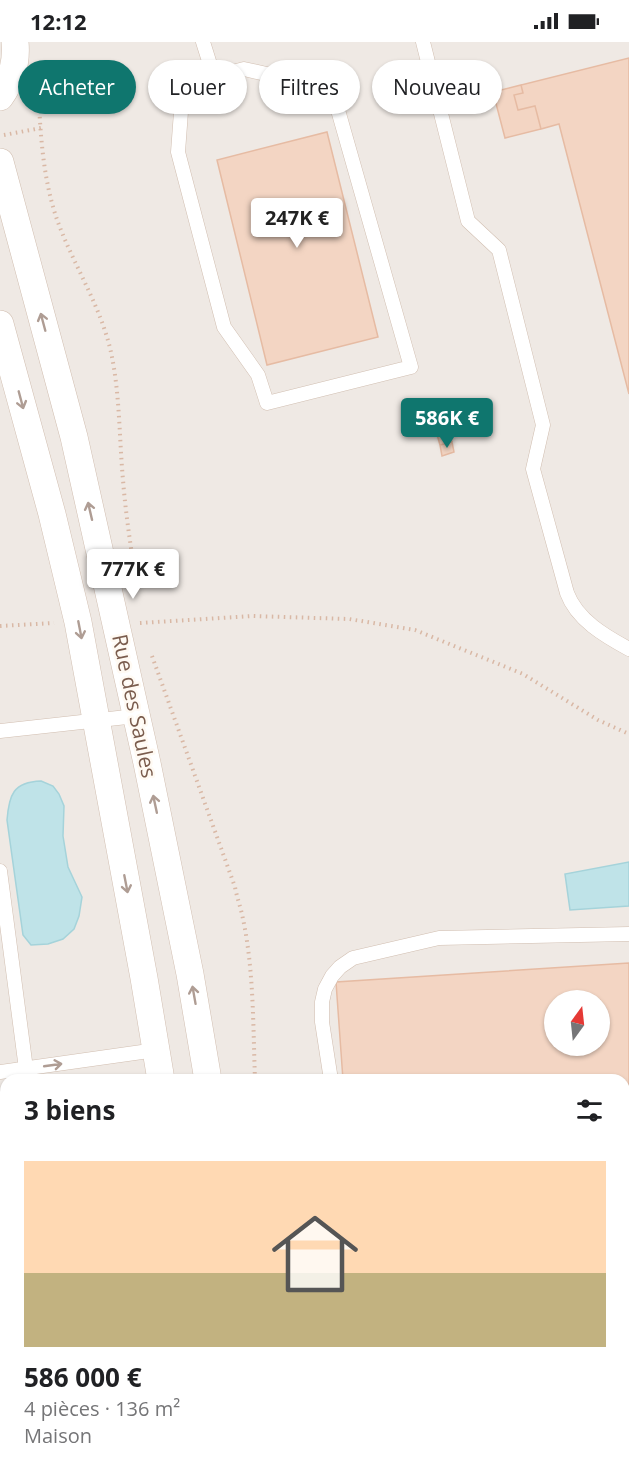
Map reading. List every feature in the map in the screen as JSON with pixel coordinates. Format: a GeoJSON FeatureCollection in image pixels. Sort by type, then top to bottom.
{"type":"FeatureCollection","features":[{"type":"Feature","properties":{"kind":"street"},"geometry":{"type":"LineString","coordinates":[[0,97],[12,75],[15,64],[15,42]]}},
{"type":"Feature","properties":{"kind":"street","name":"Rue des Saules"},"geometry":{"type":"LineString","coordinates":[[0,162],[74,437],[147,763],[190,974],[207,1074]]}},
{"type":"Feature","properties":{"kind":"street","name":"Rue des Saules"},"geometry":{"type":"LineString","coordinates":[[0,324],[62,553],[78,622],[160,1074]]}},
{"type":"Feature","properties":{"kind":"lane"},"geometry":{"type":"LineString","coordinates":[[203,42],[209,60]]}},
{"type":"Feature","properties":{"kind":"lane"},"geometry":{"type":"LineString","coordinates":[[423,42],[468,221],[499,250],[543,425],[533,469],[567,593],[576,610],[604,634],[629,649]]}},
{"type":"Feature","properties":{"kind":"lane"},"geometry":{"type":"LineString","coordinates":[[244,69],[332,89],[411,367],[267,403],[258,375],[224,327],[178,152],[183,85],[214,77],[244,69]]}},
{"type":"Feature","properties":{"kind":"lane"},"geometry":{"type":"LineString","coordinates":[[0,730],[136,716]]}},
{"type":"Feature","properties":{"kind":"lane"},"geometry":{"type":"LineString","coordinates":[[0,871],[26,1069]]}},
{"type":"Feature","properties":{"kind":"lane"},"geometry":{"type":"LineString","coordinates":[[331,1074],[322,1022],[322,1002],[325,989],[332,976],[353,958],[439,938],[629,934]]}},
{"type":"Feature","properties":{"kind":"lane"},"geometry":{"type":"LineString","coordinates":[[0,1072],[156,1050]]}},
{"type":"Feature","properties":{"kind":"path"},"geometry":{"type":"LineString","coordinates":[[40,114],[45,174],[51,200],[97,309],[110,348],[115,376],[123,482],[139,600]]}},
{"type":"Feature","properties":{"kind":"path"},"geometry":{"type":"LineString","coordinates":[[0,136],[41,128]]}},
{"type":"Feature","properties":{"kind":"path"},"geometry":{"type":"LineString","coordinates":[[144,630],[142,623],[252,616],[349,620],[416,630],[524,674],[598,720],[629,734]]}},
{"type":"Feature","properties":{"kind":"path"},"geometry":{"type":"LineString","coordinates":[[150,648],[235,887],[243,919],[249,965],[255,1074]]}},
{"type":"Feature","properties":{"kind":"shaded area"},"geometry":{"type":"Polygon","coordinates":[[[0,42],[629,42],[629,1074],[0,1074],[0,42]]]}},
{"type":"Feature","properties":{"kind":"water"},"geometry":{"type":"Polygon","coordinates":[[[41,781],[53,786],[64,806],[63,836],[68,867],[82,897],[74,929],[63,939],[48,944],[31,945],[23,935],[7,820],[11,797],[18,787],[41,781]]]}},
{"type":"Feature","properties":{"kind":"water"},"geometry":{"type":"Polygon","coordinates":[[[629,862],[629,906],[570,910],[565,874],[629,862]]]}},
{"type":"Feature","properties":{"kind":"building"},"geometry":{"type":"Polygon","coordinates":[[[629,58],[629,394],[559,124],[541,129],[535,106],[518,110],[514,95],[523,93],[521,85],[629,58]]]}},
{"type":"Feature","properties":{"kind":"building"},"geometry":{"type":"Polygon","coordinates":[[[521,85],[523,93],[514,95],[518,110],[535,106],[541,129],[505,138],[499,114],[502,114],[502,90],[521,85]]]}},
{"type":"Feature","properties":{"kind":"building"},"geometry":{"type":"Polygon","coordinates":[[[327,132],[378,337],[267,365],[217,160],[327,132]]]}},
{"type":"Feature","properties":{"kind":"building"},"geometry":{"type":"Polygon","coordinates":[[[448,425],[452,442],[440,445],[435,428],[448,425]]]}},
{"type":"Feature","properties":{"kind":"building"},"geometry":{"type":"Polygon","coordinates":[[[452,442],[454,452],[442,456],[440,445],[452,442]]]}},
{"type":"Feature","properties":{"kind":"building"},"geometry":{"type":"Polygon","coordinates":[[[629,963],[629,1074],[343,1074],[336,982],[629,963]]]}}]}
